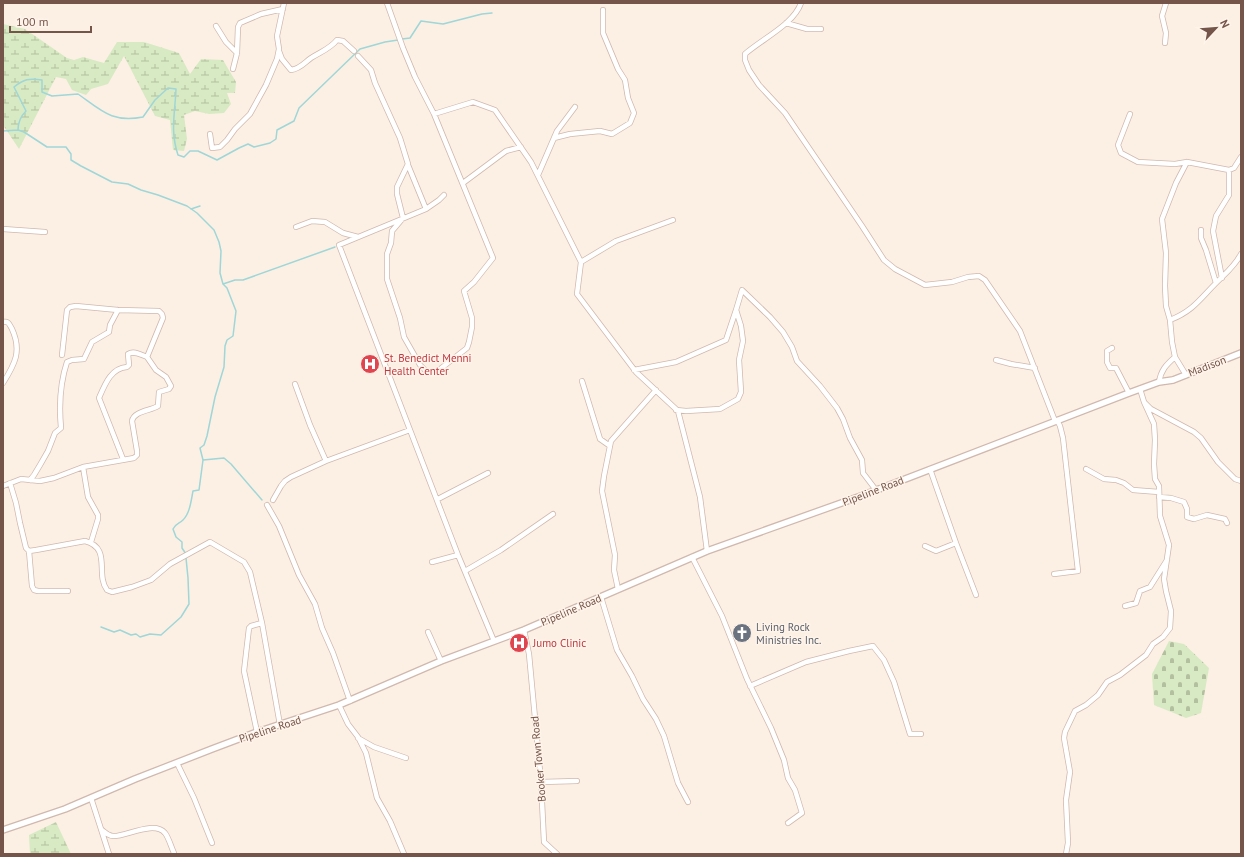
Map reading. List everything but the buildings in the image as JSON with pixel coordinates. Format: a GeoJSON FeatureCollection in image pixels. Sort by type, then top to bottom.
{"type":"FeatureCollection","features":[{"type":"Feature","properties":{"kind":"street"},"geometry":{"type":"LineString","coordinates":[[284,3],[277,36],[282,58],[291,70],[301,67],[311,58],[333,45],[337,40],[342,41],[354,51]]}},
{"type":"Feature","properties":{"kind":"street"},"geometry":{"type":"LineString","coordinates":[[387,3],[415,77],[434,114],[493,258],[474,282],[464,291],[472,318],[472,327],[467,348],[435,373],[426,371],[420,365],[404,337],[400,318],[387,279],[387,254],[391,243],[392,231],[403,218]]}},
{"type":"Feature","properties":{"kind":"street"},"geometry":{"type":"LineString","coordinates":[[801,3],[799,10],[786,22],[745,54],[747,65],[759,85],[785,113],[884,260],[895,269],[925,285],[952,282],[968,277],[979,276],[985,280],[1020,331],[1056,420],[1060,426],[1063,438],[1078,571],[1054,574]]}},
{"type":"Feature","properties":{"kind":"street"},"geometry":{"type":"LineString","coordinates":[[1166,3],[1162,16],[1166,33],[1166,43]]}},
{"type":"Feature","properties":{"kind":"street"},"geometry":{"type":"LineString","coordinates":[[234,69],[237,53],[238,27],[240,23],[261,14],[283,9]]}},
{"type":"Feature","properties":{"kind":"street"},"geometry":{"type":"LineString","coordinates":[[554,138],[600,130],[612,134],[630,123],[634,113],[628,98],[625,80],[618,69],[603,33],[602,10]]}},
{"type":"Feature","properties":{"kind":"street"},"geometry":{"type":"LineString","coordinates":[[786,22],[807,29],[821,29]]}},
{"type":"Feature","properties":{"kind":"street"},"geometry":{"type":"LineString","coordinates":[[216,26],[226,42],[237,53]]}},
{"type":"Feature","properties":{"kind":"street"},"geometry":{"type":"LineString","coordinates":[[210,134],[212,148],[220,147],[250,114],[274,68],[279,49]]}},
{"type":"Feature","properties":{"kind":"street"},"geometry":{"type":"LineString","coordinates":[[358,56],[371,70],[375,83],[400,138],[408,164],[426,209]]}},
{"type":"Feature","properties":{"kind":"street"},"geometry":{"type":"LineString","coordinates":[[434,114],[473,102],[495,110],[531,162],[581,262],[577,294],[634,370],[678,411],[679,420],[700,497],[707,551]]}},
{"type":"Feature","properties":{"kind":"street"},"geometry":{"type":"LineString","coordinates":[[538,175],[557,131],[575,107]]}},
{"type":"Feature","properties":{"kind":"street"},"geometry":{"type":"LineString","coordinates":[[1130,114],[1118,145],[1121,154],[1138,162],[1175,164],[1187,162],[1229,170],[1234,168],[1241,157]]}},
{"type":"Feature","properties":{"kind":"street"},"geometry":{"type":"LineString","coordinates":[[463,183],[506,151],[521,147]]}},
{"type":"Feature","properties":{"kind":"street"},"geometry":{"type":"LineString","coordinates":[[1186,375],[1175,357],[1170,320],[1166,306],[1166,253],[1162,219],[1176,183],[1187,162]]}},
{"type":"Feature","properties":{"kind":"street"},"geometry":{"type":"LineString","coordinates":[[403,218],[397,194],[397,187],[408,164]]}},
{"type":"Feature","properties":{"kind":"street"},"geometry":{"type":"LineString","coordinates":[[1222,278],[1213,231],[1216,216],[1229,195],[1229,170]]}},
{"type":"Feature","properties":{"kind":"street"},"geometry":{"type":"LineString","coordinates":[[444,195],[426,209],[339,245],[438,499],[458,555],[494,641]]}},
{"type":"Feature","properties":{"kind":"street"},"geometry":{"type":"LineString","coordinates":[[296,227],[312,220],[325,222],[343,233],[358,237]]}},
{"type":"Feature","properties":{"kind":"street"},"geometry":{"type":"LineString","coordinates":[[581,262],[616,241],[673,220]]}},
{"type":"Feature","properties":{"kind":"street"},"geometry":{"type":"LineString","coordinates":[[3,229],[45,232]]}},
{"type":"Feature","properties":{"kind":"street"},"geometry":{"type":"LineString","coordinates":[[1200,230],[1201,238],[1216,283]]}},
{"type":"Feature","properties":{"kind":"street"},"geometry":{"type":"LineString","coordinates":[[1170,320],[1184,314],[1200,301],[1238,261],[1241,254]]}},
{"type":"Feature","properties":{"kind":"street"},"geometry":{"type":"LineString","coordinates":[[634,370],[676,362],[726,340],[742,290],[784,332],[797,361],[820,386],[844,419],[850,438],[862,460],[863,473],[876,490]]}},
{"type":"Feature","properties":{"kind":"street"},"geometry":{"type":"LineString","coordinates":[[62,355],[67,310],[70,307],[76,306],[158,312],[162,314],[163,318],[147,357]]}},
{"type":"Feature","properties":{"kind":"street"},"geometry":{"type":"LineString","coordinates":[[30,480],[40,465],[55,433],[61,428],[59,414],[67,362],[84,359],[92,342],[109,332],[110,325],[118,310]]}},
{"type":"Feature","properties":{"kind":"street"},"geometry":{"type":"LineString","coordinates":[[676,410],[686,411],[720,409],[738,399],[741,392],[739,360],[744,341],[736,310]]}},
{"type":"Feature","properties":{"kind":"street"},"geometry":{"type":"LineString","coordinates":[[1189,317],[1190,310]]}},
{"type":"Feature","properties":{"kind":"street"},"geometry":{"type":"LineString","coordinates":[[3,322],[6,321],[9,324],[17,343],[17,353],[10,372],[3,383]]}},
{"type":"Feature","properties":{"kind":"street"},"geometry":{"type":"LineString","coordinates":[[1112,348],[1107,351],[1107,362],[1110,368],[1116,368],[1129,393]]}},
{"type":"Feature","properties":{"kind":"street"},"geometry":{"type":"LineString","coordinates":[[3,486],[21,479],[40,481],[54,478],[83,467],[134,458],[137,455],[132,422],[133,418],[138,414],[158,406],[159,392],[169,388],[170,386],[166,377],[156,370],[147,357],[136,353],[128,354],[128,367],[118,368],[114,372],[103,387],[99,398],[123,459]]}},
{"type":"Feature","properties":{"kind":"street","name":"Madison"},"geometry":{"type":"LineString","coordinates":[[1159,382],[1173,380],[1241,353]]}},
{"type":"Feature","properties":{"kind":"street"},"geometry":{"type":"LineString","coordinates":[[1159,382],[1160,374],[1165,366],[1175,357]]}},
{"type":"Feature","properties":{"kind":"street"},"geometry":{"type":"LineString","coordinates":[[996,360],[1035,368]]}},
{"type":"Feature","properties":{"kind":"street"},"geometry":{"type":"LineString","coordinates":[[3,371],[10,372]]}},
{"type":"Feature","properties":{"kind":"street"},"geometry":{"type":"LineString","coordinates":[[582,381],[600,439],[610,446]]}},
{"type":"Feature","properties":{"kind":"street","name":"Pipeline Road"},"geometry":{"type":"LineString","coordinates":[[3,830],[65,809],[257,732],[350,701],[441,661],[524,630],[707,551],[788,523],[1159,382]]}},
{"type":"Feature","properties":{"kind":"street"},"geometry":{"type":"LineString","coordinates":[[295,384],[310,425],[326,462]]}},
{"type":"Feature","properties":{"kind":"street"},"geometry":{"type":"LineString","coordinates":[[1066,854],[1068,843],[1066,800],[1070,772],[1064,738],[1065,732],[1075,711],[1086,705],[1098,695],[1107,682],[1120,675],[1146,655],[1153,644],[1163,637],[1170,628],[1172,611],[1164,579],[1169,545],[1160,516],[1158,497],[1159,486],[1155,479],[1154,424],[1140,389]]}},
{"type":"Feature","properties":{"kind":"street"},"geometry":{"type":"LineString","coordinates":[[618,590],[614,570],[615,555],[602,491],[604,476],[611,441],[656,390]]}},
{"type":"Feature","properties":{"kind":"street"},"geometry":{"type":"LineString","coordinates":[[1144,402],[1151,409],[1194,432],[1201,438],[1218,462],[1234,479],[1241,481]]}},
{"type":"Feature","properties":{"kind":"street"},"geometry":{"type":"LineString","coordinates":[[679,420],[686,411]]}},
{"type":"Feature","properties":{"kind":"street"},"geometry":{"type":"LineString","coordinates":[[273,500],[285,481],[306,469],[410,430]]}},
{"type":"Feature","properties":{"kind":"street"},"geometry":{"type":"LineString","coordinates":[[83,467],[88,497],[98,515],[91,542]]}},
{"type":"Feature","properties":{"kind":"street"},"geometry":{"type":"LineString","coordinates":[[930,468],[976,595]]}},
{"type":"Feature","properties":{"kind":"street"},"geometry":{"type":"LineString","coordinates":[[1086,469],[1104,479],[1116,480],[1124,483],[1133,490],[1159,492]]}},
{"type":"Feature","properties":{"kind":"street"},"geometry":{"type":"LineString","coordinates":[[438,499],[488,473]]}},
{"type":"Feature","properties":{"kind":"street"},"geometry":{"type":"LineString","coordinates":[[10,483],[25,544],[29,550],[32,586],[34,590],[68,591]]}},
{"type":"Feature","properties":{"kind":"street"},"geometry":{"type":"LineString","coordinates":[[1158,497],[1171,498],[1184,502],[1187,509],[1187,518],[1194,519],[1207,515],[1225,519],[1228,523]]}},
{"type":"Feature","properties":{"kind":"street"},"geometry":{"type":"LineString","coordinates":[[267,505],[279,526],[299,575],[315,604],[322,628],[333,653],[350,701]]}},
{"type":"Feature","properties":{"kind":"street"},"geometry":{"type":"LineString","coordinates":[[465,570],[501,550],[553,514]]}},
{"type":"Feature","properties":{"kind":"street"},"geometry":{"type":"LineString","coordinates":[[29,550],[85,541],[91,542],[98,547],[105,586],[107,590],[112,592],[132,587],[150,580],[170,564],[210,542],[244,562],[250,572],[262,623],[280,725]]}},
{"type":"Feature","properties":{"kind":"street"},"geometry":{"type":"LineString","coordinates":[[925,546],[936,551],[956,542]]}},
{"type":"Feature","properties":{"kind":"street"},"geometry":{"type":"LineString","coordinates":[[432,562],[458,555]]}},
{"type":"Feature","properties":{"kind":"street"},"geometry":{"type":"LineString","coordinates":[[692,558],[722,616],[750,686],[784,760],[788,778],[795,790],[802,813],[788,823]]}},
{"type":"Feature","properties":{"kind":"street"},"geometry":{"type":"LineString","coordinates":[[1125,606],[1136,603],[1140,591],[1150,587],[1167,560]]}},
{"type":"Feature","properties":{"kind":"street"},"geometry":{"type":"LineString","coordinates":[[601,597],[617,650],[664,736],[678,783],[688,802]]}},
{"type":"Feature","properties":{"kind":"street"},"geometry":{"type":"LineString","coordinates":[[257,732],[244,671],[249,628],[262,623]]}},
{"type":"Feature","properties":{"kind":"street","name":"Booker Town Road"},"geometry":{"type":"LineString","coordinates":[[524,630],[530,659],[541,782],[544,842],[557,854]]}},
{"type":"Feature","properties":{"kind":"street"},"geometry":{"type":"LineString","coordinates":[[428,632],[441,661]]}},
{"type":"Feature","properties":{"kind":"street"},"geometry":{"type":"LineString","coordinates":[[750,686],[806,662],[873,646],[884,660],[894,682],[910,734],[921,734]]}},
{"type":"Feature","properties":{"kind":"street"},"geometry":{"type":"LineString","coordinates":[[339,705],[348,724],[358,737],[366,753],[377,798],[390,821],[404,854]]}},
{"type":"Feature","properties":{"kind":"street"},"geometry":{"type":"LineString","coordinates":[[358,737],[374,747],[406,758]]}},
{"type":"Feature","properties":{"kind":"street"},"geometry":{"type":"LineString","coordinates":[[177,763],[194,798],[212,843]]}},
{"type":"Feature","properties":{"kind":"street"},"geometry":{"type":"LineString","coordinates":[[541,782],[576,781]]}},
{"type":"Feature","properties":{"kind":"street"},"geometry":{"type":"LineString","coordinates":[[91,798],[109,854]]}},
{"type":"Feature","properties":{"kind":"street"},"geometry":{"type":"LineString","coordinates":[[102,830],[108,836],[114,837],[143,829],[161,830],[167,837],[174,853]]}},
{"type":"Feature","properties":{"kind":"green space"},"geometry":{"type":"Polygon","coordinates":[[[3,24],[25,29],[67,58],[74,60],[83,57],[104,63],[117,42],[144,42],[179,53],[190,74],[201,59],[223,60],[236,82],[235,93],[227,93],[231,104],[224,113],[209,114],[195,111],[184,115],[187,139],[184,151],[173,150],[170,120],[155,116],[124,56],[108,84],[91,89],[86,95],[72,90],[66,79],[56,77],[19,149],[3,125],[3,24]]]}},
{"type":"Feature","properties":{"kind":"green space"},"geometry":{"type":"Polygon","coordinates":[[[1169,641],[1184,644],[1209,668],[1201,713],[1186,718],[1154,705],[1152,674],[1169,641]]]}},
{"type":"Feature","properties":{"kind":"green space"},"geometry":{"type":"Polygon","coordinates":[[[56,822],[71,854],[30,854],[29,835],[56,822]]]}},
{"type":"Feature","properties":{"kind":"waterway"},"geometry":{"type":"LineString","coordinates":[[402,39],[410,38],[421,21],[443,24],[482,14],[492,13]]}},
{"type":"Feature","properties":{"kind":"waterway"},"geometry":{"type":"LineString","coordinates":[[18,130],[18,124],[22,115],[26,111],[14,87],[27,80],[42,80],[42,92],[52,96],[78,94],[108,114],[123,118],[143,117],[155,100],[168,88],[176,89],[174,138],[178,155],[184,157],[190,151],[198,151],[217,160],[248,144],[254,147],[270,143],[276,139],[277,130],[294,121],[299,108],[360,49],[398,40]]}},
{"type":"Feature","properties":{"kind":"waterway"},"geometry":{"type":"LineString","coordinates":[[3,131],[18,130],[24,132],[47,147],[66,147],[71,154],[71,160],[112,182],[128,184],[187,206],[197,213],[214,230],[221,251],[220,273],[223,284],[235,280],[243,280],[335,247]]}},
{"type":"Feature","properties":{"kind":"waterway"},"geometry":{"type":"LineString","coordinates":[[191,209],[200,206]]}},
{"type":"Feature","properties":{"kind":"waterway"},"geometry":{"type":"LineString","coordinates":[[186,554],[182,548],[182,542],[176,537],[173,529],[187,514],[193,491],[199,490],[203,460],[200,448],[204,445],[207,436],[215,397],[224,367],[225,346],[227,340],[233,336],[236,311],[227,288],[223,284]]}},
{"type":"Feature","properties":{"kind":"waterway"},"geometry":{"type":"LineString","coordinates":[[203,460],[224,458],[262,500]]}},
{"type":"Feature","properties":{"kind":"waterway"},"geometry":{"type":"LineString","coordinates":[[101,627],[114,632],[120,630],[131,635],[136,634],[140,637],[150,634],[161,635],[181,617],[189,604],[186,558]]}},
{"type":"Feature","properties":{"kind":"place","name":"St. Benedict Menni Health Center"},"geometry":{"type":"Point","coordinates":[370,364]}},
{"type":"Feature","properties":{"kind":"place","name":"Living Rock Ministries Inc."},"geometry":{"type":"Point","coordinates":[742,633]}},
{"type":"Feature","properties":{"kind":"place","name":"Jumo Clinic"},"geometry":{"type":"Point","coordinates":[519,643]}}]}
